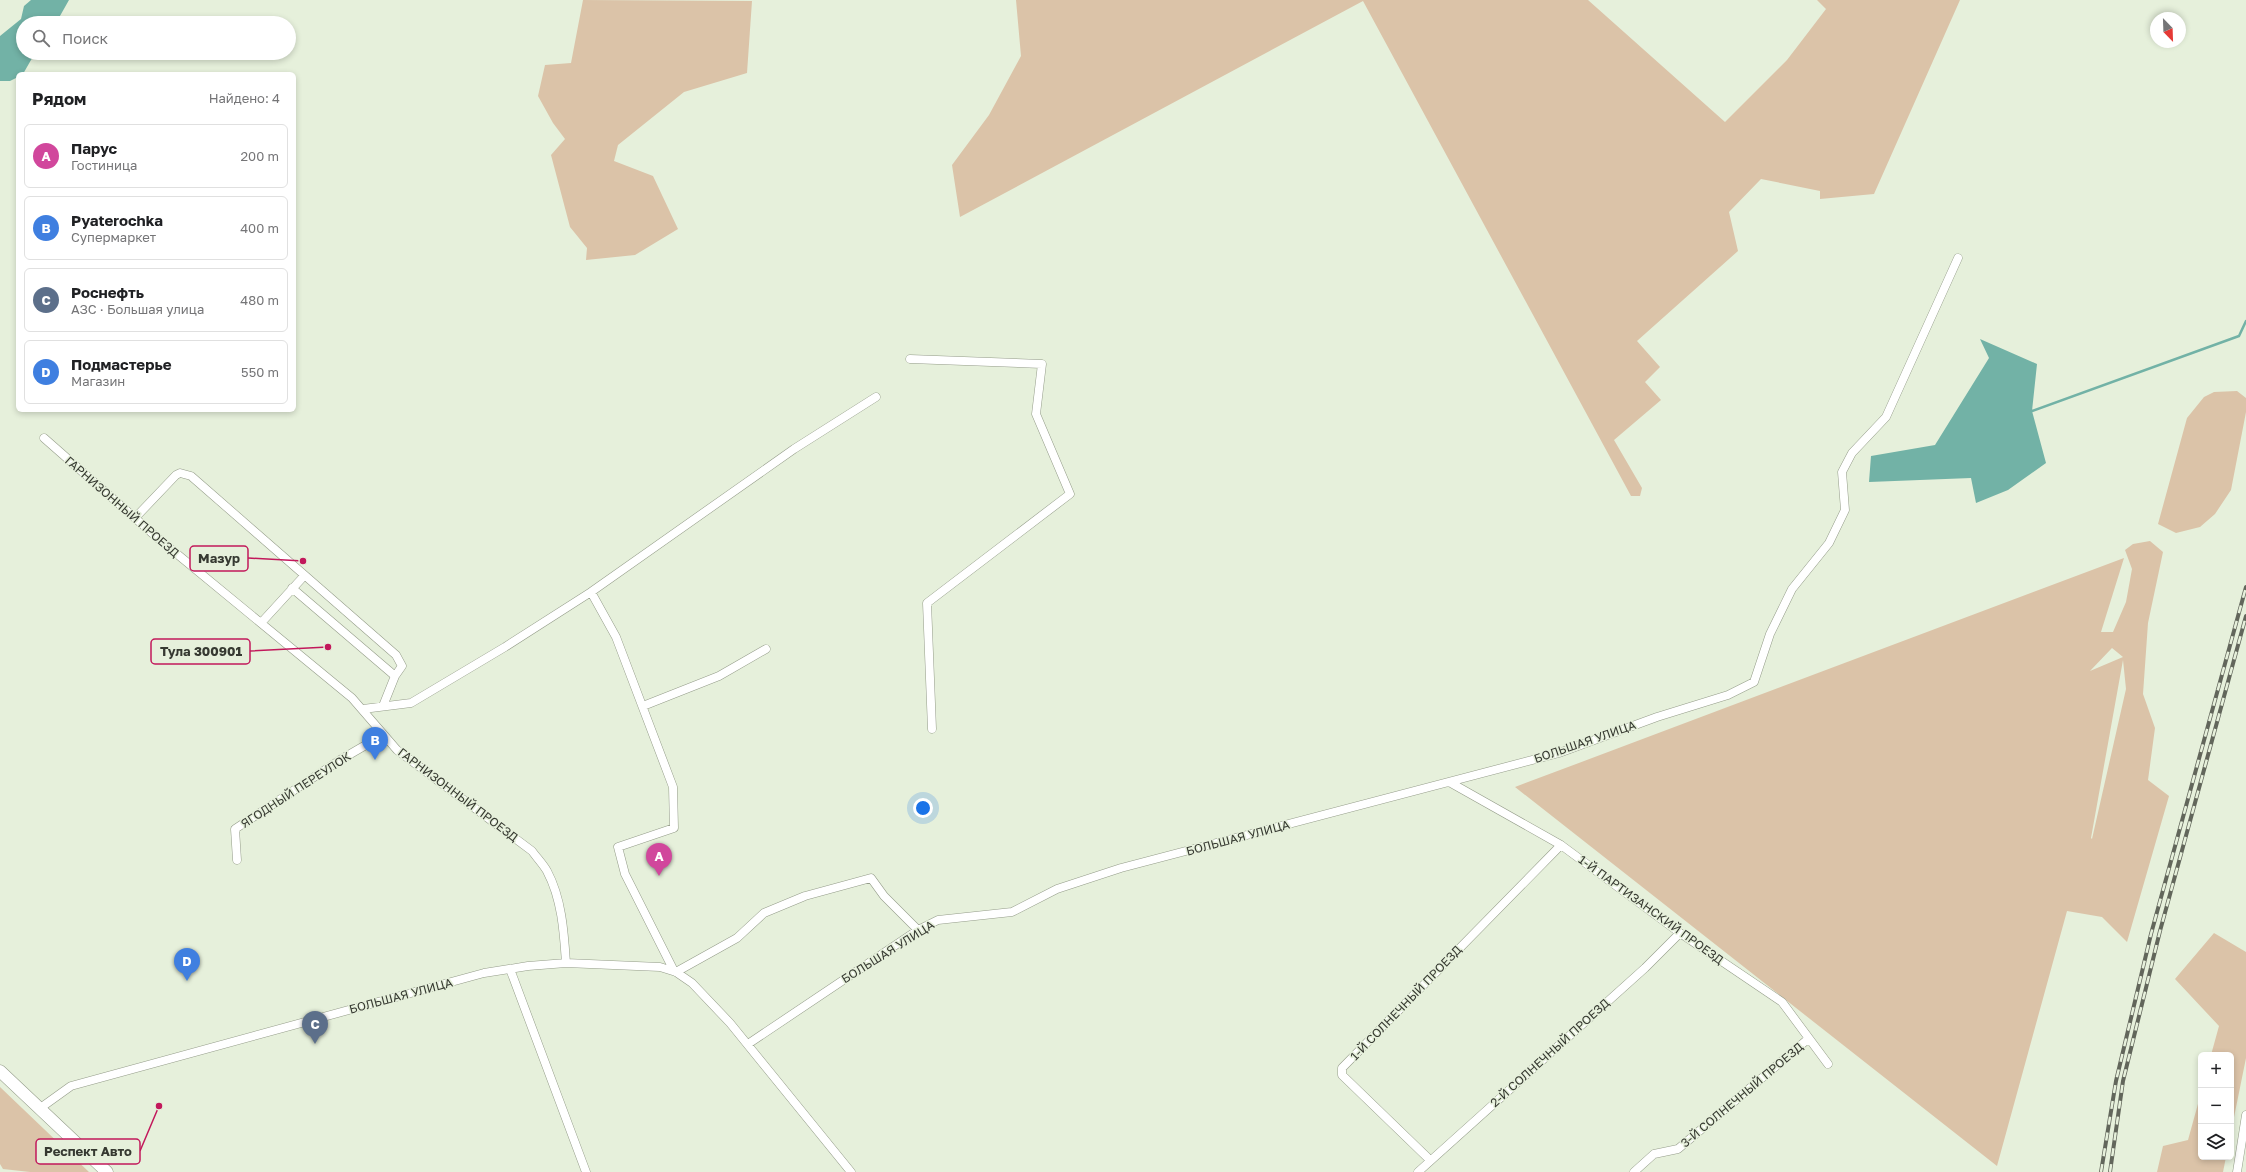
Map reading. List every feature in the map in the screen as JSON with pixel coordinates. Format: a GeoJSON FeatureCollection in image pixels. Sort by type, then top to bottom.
{"type":"FeatureCollection","features":[{"type":"Feature","properties":{"kind":"main road"},"geometry":{"type":"LineString","coordinates":[[0,1071],[107,1172]]}},
{"type":"Feature","properties":{"kind":"street","name":"БОЛЬШАЯ УЛИЦА"},"geometry":{"type":"LineString","coordinates":[[748,1044],[918,930],[938,920],[1012,912],[1057,889],[1121,868],[1451,783],[1559,753],[1657,717],[1728,695],[1754,682],[1770,634],[1792,589],[1829,543],[1845,510],[1842,472],[1852,453],[1886,417],[1958,258]]}},
{"type":"Feature","properties":{"kind":"street"},"geometry":{"type":"LineString","coordinates":[[910,359],[1042,364],[1036,414],[1070,494],[928,603],[932,729]]}},
{"type":"Feature","properties":{"kind":"street"},"geometry":{"type":"LineString","coordinates":[[363,709],[412,703],[505,648],[591,592],[794,449],[876,397]]}},
{"type":"Feature","properties":{"kind":"street","name":"ГАРНИЗОННЫЙ ПРОЕЗД"},"geometry":{"type":"LineString","coordinates":[[44,438],[135,518],[363,709],[383,735],[411,762],[532,851],[547,872],[555,891],[563,925],[566,963]]}},
{"type":"Feature","properties":{"kind":"street"},"geometry":{"type":"LineString","coordinates":[[135,518],[176,475],[186,474],[215,496],[304,576],[396,655],[402,666],[395,676],[383,706]]}},
{"type":"Feature","properties":{"kind":"street"},"geometry":{"type":"LineString","coordinates":[[261,623],[304,576]]}},
{"type":"Feature","properties":{"kind":"street"},"geometry":{"type":"LineString","coordinates":[[292,588],[395,676]]}},
{"type":"Feature","properties":{"kind":"street"},"geometry":{"type":"LineString","coordinates":[[591,592],[616,637],[673,787],[674,828],[618,847],[625,874],[675,972],[737,938],[764,913],[805,896],[871,878],[884,896],[918,930]]}},
{"type":"Feature","properties":{"kind":"street"},"geometry":{"type":"LineString","coordinates":[[643,706],[719,676],[766,649]]}},
{"type":"Feature","properties":{"kind":"street","name":"ЯГОДНЫЙ ПЕРЕУЛОК"},"geometry":{"type":"LineString","coordinates":[[237,860],[235,829],[340,760],[383,735]]}},
{"type":"Feature","properties":{"kind":"street","name":"1-Й ПАРТИЗАНСКИЙ ПРОЕЗД"},"geometry":{"type":"LineString","coordinates":[[1451,783],[1561,845],[1680,933],[1782,1002],[1803,1029],[1808,1040],[1828,1064]]}},
{"type":"Feature","properties":{"kind":"street","name":"1-Й СОЛНЕЧНЫЙ ПРОЕЗД"},"geometry":{"type":"LineString","coordinates":[[1430,1160],[1342,1074],[1342,1068],[1561,845]]}},
{"type":"Feature","properties":{"kind":"street","name":"2-Й СОЛНЕЧНЫЙ ПРОЕЗД"},"geometry":{"type":"LineString","coordinates":[[1418,1172],[1645,968],[1680,933]]}},
{"type":"Feature","properties":{"kind":"street","name":"БОЛЬШАЯ УЛИЦА"},"geometry":{"type":"LineString","coordinates":[[39,1108],[70,1086],[287,1026],[484,974],[510,969],[566,963],[660,967],[675,972],[692,983],[748,1044],[851,1172]]}},
{"type":"Feature","properties":{"kind":"street"},"geometry":{"type":"LineString","coordinates":[[510,969],[586,1172]]}},
{"type":"Feature","properties":{"kind":"street","name":"3-Й СОЛНЕЧНЫЙ ПРОЕЗД"},"geometry":{"type":"LineString","coordinates":[[1634,1172],[1654,1154],[1678,1149],[1808,1040]]}},
{"type":"Feature","properties":{"kind":"street"},"geometry":{"type":"LineString","coordinates":[[2237,1172],[2246,1115]]}},
{"type":"Feature","properties":{"kind":"shaded area"},"geometry":{"type":"Polygon","coordinates":[[[583,0],[752,1],[747,73],[684,92],[618,145],[614,161],[653,176],[678,229],[635,255],[586,260],[587,248],[570,227],[551,155],[565,139],[553,123],[538,96],[545,65],[571,63],[583,0]]]}},
{"type":"Feature","properties":{"kind":"shaded area"},"geometry":{"type":"Polygon","coordinates":[[[1016,0],[1588,0],[1725,122],[1787,60],[1826,9],[1817,0],[1960,0],[1874,194],[1820,199],[1820,191],[1761,179],[1729,212],[1738,251],[1637,341],[1660,367],[1645,382],[1661,400],[1614,440],[1642,488],[1640,496],[1631,496],[1363,1],[960,217],[952,165],[989,115],[1021,56],[1016,0]]]}},
{"type":"Feature","properties":{"kind":"shaded area"},"geometry":{"type":"Polygon","coordinates":[[[2237,391],[2246,398],[2246,412],[2231,490],[2215,514],[2200,527],[2176,533],[2158,524],[2187,418],[2204,397],[2214,392],[2237,391]]]}},
{"type":"Feature","properties":{"kind":"shaded area"},"geometry":{"type":"Polygon","coordinates":[[[2150,541],[2163,552],[2148,623],[2143,694],[2155,728],[2148,780],[2169,796],[2127,942],[2102,917],[2067,911],[1997,1166],[1515,787],[2124,558],[2101,632],[2113,632],[2126,602],[2132,569],[2125,550],[2133,544],[2150,541]],[[2112,648],[2090,671],[2123,657],[2112,648]],[[2123,660],[2091,838],[2092,839],[2126,689],[2123,660]]]}},
{"type":"Feature","properties":{"kind":"shaded area"},"geometry":{"type":"Polygon","coordinates":[[[2214,933],[2246,952],[2246,1058],[2234,1117],[2234,1052],[2212,1052],[2219,1026],[2175,979],[2214,933]]]}},
{"type":"Feature","properties":{"kind":"shaded area"},"geometry":{"type":"Polygon","coordinates":[[[0,1087],[89,1172],[30,1172],[3,1169],[0,1164],[0,1087]]]}},
{"type":"Feature","properties":{"kind":"shaded area"},"geometry":{"type":"Polygon","coordinates":[[[2198,1104],[2198,1160],[2225,1160],[2223,1172],[2157,1172],[2163,1146],[2188,1140],[2198,1104]]]}},
{"type":"Feature","properties":{"kind":"water"},"geometry":{"type":"Polygon","coordinates":[[[31,0],[69,0],[60,16],[22,16],[24,6],[31,0]]]}},
{"type":"Feature","properties":{"kind":"water"},"geometry":{"type":"Polygon","coordinates":[[[16,23],[16,60],[31,60],[24,72],[16,72],[16,78],[10,81],[0,81],[0,36],[16,23]]]}},
{"type":"Feature","properties":{"kind":"water"},"geometry":{"type":"Polygon","coordinates":[[[1980,339],[2037,364],[2032,411],[2046,463],[2008,490],[1976,503],[1971,478],[1869,482],[1871,456],[1935,445],[1989,358],[1980,339]]]}},
{"type":"Feature","properties":{"kind":"waterway"},"geometry":{"type":"LineString","coordinates":[[2032,411],[2239,336],[2246,321]]}},
{"type":"Feature","properties":{"kind":"railway"},"geometry":{"type":"LineString","coordinates":[[2101,1172],[2116,1081],[2151,934],[2246,587]]}},
{"type":"Feature","properties":{"kind":"railway"},"geometry":{"type":"LineString","coordinates":[[2110,1172],[2123,1081],[2160,931],[2246,616]]}},
{"type":"Feature","properties":{"kind":"place","name":"Мазур"},"geometry":{"type":"Point","coordinates":[303,561]}},
{"type":"Feature","properties":{"kind":"place","name":"Тула 300901"},"geometry":{"type":"Point","coordinates":[328,647]}},
{"type":"Feature","properties":{"kind":"place","name":"Pyaterochka"},"geometry":{"type":"Point","coordinates":[375,760]}},
{"type":"Feature","properties":{"kind":"place","name":"Парус"},"geometry":{"type":"Point","coordinates":[659,876]}},
{"type":"Feature","properties":{"kind":"place","name":"Подмастерье"},"geometry":{"type":"Point","coordinates":[187,981]}},
{"type":"Feature","properties":{"kind":"place","name":"Роснефть"},"geometry":{"type":"Point","coordinates":[315,1044]}},
{"type":"Feature","properties":{"kind":"place","name":"Респект Авто"},"geometry":{"type":"Point","coordinates":[159,1106]}}]}
